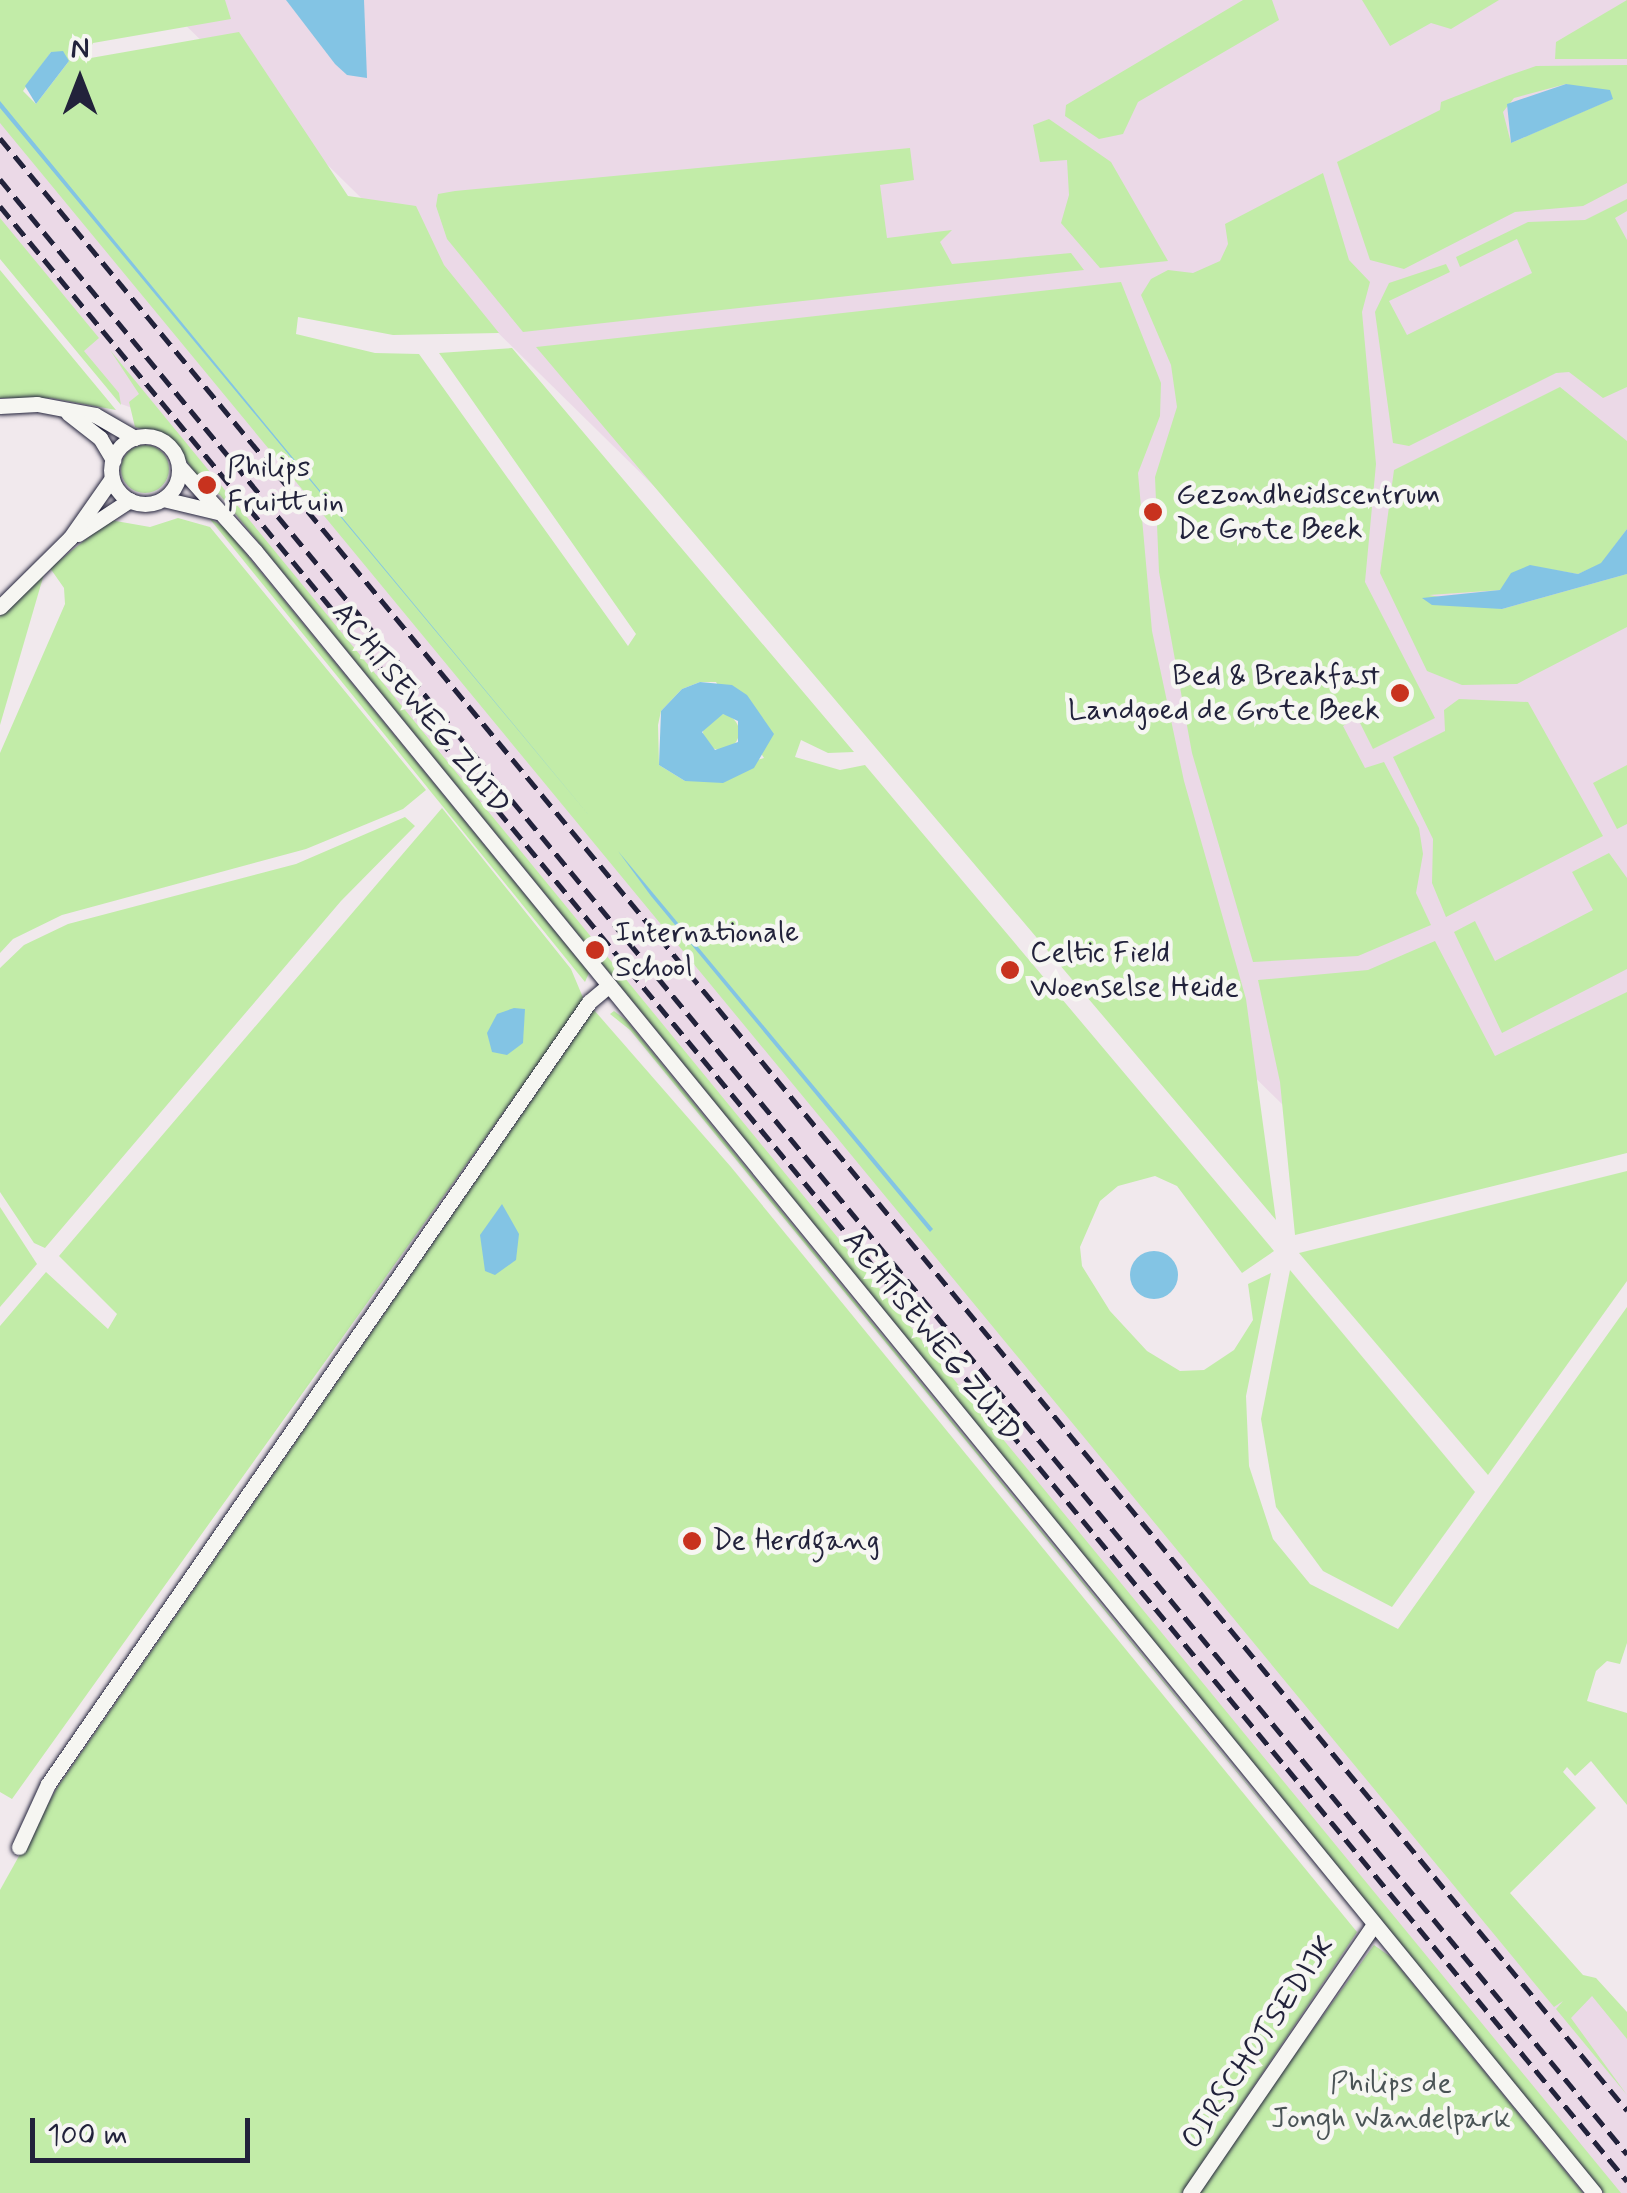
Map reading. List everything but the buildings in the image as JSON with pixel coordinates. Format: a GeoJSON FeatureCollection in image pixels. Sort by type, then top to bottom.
{"type":"FeatureCollection","features":[{"type":"Feature","properties":{"kind":"street"},"geometry":{"type":"LineString","coordinates":[[0,406],[56,407],[95,416],[135,438],[164,441],[179,466],[176,485],[163,499]]}},
{"type":"Feature","properties":{"kind":"street"},"geometry":{"type":"LineString","coordinates":[[56,407],[78,418],[113,460]]}},
{"type":"Feature","properties":{"kind":"street"},"geometry":{"type":"LineString","coordinates":[[0,607],[70,538],[112,478],[113,460],[135,438]]}},
{"type":"Feature","properties":{"kind":"street","name":"ACHTSEWEG ZUID"},"geometry":{"type":"LineString","coordinates":[[179,466],[226,516],[1594,2193]]}},
{"type":"Feature","properties":{"kind":"street"},"geometry":{"type":"LineString","coordinates":[[112,478],[130,500]]}},
{"type":"Feature","properties":{"kind":"street"},"geometry":{"type":"LineString","coordinates":[[70,538],[130,500],[193,502],[226,516]]}},
{"type":"Feature","properties":{"kind":"street"},"geometry":{"type":"LineString","coordinates":[[19,1847],[48,1784],[590,1002],[609,985]]}},
{"type":"Feature","properties":{"kind":"street","name":"OIRSCHOTSEDIJK"},"geometry":{"type":"LineString","coordinates":[[1190,2193],[1374,1924]]}},
{"type":"Feature","properties":{"kind":"shaded area","name":"Gezondheidscentrum De Grote Beek"},"geometry":{"type":"Polygon","coordinates":[[[160,0],[1627,0],[1627,1024],[1350,1171],[160,0]]]}},
{"type":"Feature","properties":{"kind":"shaded area"},"geometry":{"type":"Polygon","coordinates":[[[0,103],[1581,1996],[1594,1987],[1627,2027],[1627,2193],[1608,2193],[158,417],[121,404],[0,258],[0,103]]]}},
{"type":"Feature","properties":{"kind":"green space"},"geometry":{"type":"Polygon","coordinates":[[[0,0],[225,0],[231,19],[93,43],[85,59],[239,32],[348,196],[416,206],[444,265],[499,333],[393,335],[298,317],[296,334],[375,353],[419,354],[628,646],[636,634],[439,353],[512,348],[854,752],[828,753],[801,740],[795,757],[840,770],[865,765],[1274,1251],[1242,1273],[1177,1186],[1155,1176],[1118,1186],[1100,1201],[1080,1247],[1082,1266],[1110,1311],[1147,1351],[1180,1371],[1204,1370],[1234,1350],[1253,1320],[1248,1284],[1271,1273],[1246,1396],[1249,1466],[1273,1539],[1310,1584],[1398,1629],[1627,1307],[1627,1643],[1620,1664],[1607,1661],[1596,1671],[1587,1701],[1627,1713],[1627,1805],[1591,1761],[1575,1776],[1567,1767],[1563,1772],[1596,1808],[1510,1893],[1583,1975],[1596,1978],[1627,2012],[1627,2039],[1592,1996],[1571,2018],[1627,2095],[1556,2009],[1563,2001],[1554,2007],[0,123],[0,0]],[[51,52],[23,91],[36,104],[69,61],[51,52]],[[700,682],[682,689],[661,711],[658,725],[659,765],[685,781],[764,758],[716,682],[700,682]]]}},
{"type":"Feature","properties":{"kind":"green space"},"geometry":{"type":"Polygon","coordinates":[[[1243,0],[1272,0],[1279,20],[1138,102],[1123,134],[1099,139],[1065,116],[1066,105],[1243,0]]]}},
{"type":"Feature","properties":{"kind":"green space"},"geometry":{"type":"Polygon","coordinates":[[[1362,0],[1499,0],[1451,29],[1431,23],[1390,46],[1362,0]]]}},
{"type":"Feature","properties":{"kind":"green space"},"geometry":{"type":"Polygon","coordinates":[[[1627,0],[1627,59],[1555,59],[1556,42],[1627,0]]]}},
{"type":"Feature","properties":{"kind":"green space"},"geometry":{"type":"Polygon","coordinates":[[[1627,65],[1627,183],[1583,206],[1515,212],[1404,269],[1370,260],[1337,162],[1440,110],[1441,102],[1536,66],[1627,65]],[[1566,84],[1514,98],[1503,112],[1511,143],[1612,99],[1566,84]]]}},
{"type":"Feature","properties":{"kind":"green space"},"geometry":{"type":"Polygon","coordinates":[[[1049,119],[1111,162],[1168,261],[1100,268],[1061,223],[1069,195],[1067,160],[1040,162],[1033,125],[1049,119]]]}},
{"type":"Feature","properties":{"kind":"green space"},"geometry":{"type":"Polygon","coordinates":[[[910,148],[914,180],[880,185],[887,238],[952,230],[940,242],[952,264],[1071,253],[1084,270],[523,332],[447,239],[436,206],[438,194],[455,191],[910,148]]]}},
{"type":"Feature","properties":{"kind":"green space"},"geometry":{"type":"Polygon","coordinates":[[[1323,173],[1349,260],[1370,282],[1362,312],[1376,464],[1365,582],[1435,718],[1373,749],[1357,717],[1343,726],[1365,768],[1384,762],[1419,828],[1423,854],[1416,893],[1431,925],[1358,956],[1253,962],[1192,753],[1159,572],[1155,477],[1177,407],[1171,365],[1141,295],[1151,279],[1168,270],[1193,273],[1220,261],[1228,244],[1225,224],[1323,173]]]}},
{"type":"Feature","properties":{"kind":"green space"},"geometry":{"type":"Polygon","coordinates":[[[1627,199],[1627,211],[1615,218],[1627,240],[1627,387],[1603,398],[1569,372],[1556,373],[1409,446],[1393,443],[1375,312],[1389,283],[1446,264],[1450,272],[1389,301],[1407,335],[1532,273],[1517,239],[1460,267],[1456,257],[1528,222],[1585,220],[1627,199]]]}},
{"type":"Feature","properties":{"kind":"green space"},"geometry":{"type":"Polygon","coordinates":[[[0,218],[99,338],[84,351],[119,393],[121,405],[0,259],[0,218]]]}},
{"type":"Feature","properties":{"kind":"green space"},"geometry":{"type":"Polygon","coordinates":[[[0,270],[116,410],[51,398],[0,398],[0,270]]]}},
{"type":"Feature","properties":{"kind":"green space"},"geometry":{"type":"Polygon","coordinates":[[[1121,282],[1161,383],[1160,416],[1138,473],[1152,631],[1184,781],[1246,999],[1276,1220],[536,347],[1121,282]]]}},
{"type":"Feature","properties":{"kind":"green space"},"geometry":{"type":"Polygon","coordinates":[[[110,350],[1621,2193],[1604,2193],[220,495],[204,485],[169,437],[135,427],[129,402],[139,394],[110,350]]]}},
{"type":"Feature","properties":{"kind":"green space"},"geometry":{"type":"Polygon","coordinates":[[[1560,387],[1627,441],[1627,529],[1601,564],[1578,574],[1530,566],[1501,590],[1429,595],[1502,609],[1627,574],[1627,627],[1517,684],[1462,685],[1427,671],[1380,573],[1394,470],[1560,387]]]}},
{"type":"Feature","properties":{"kind":"green space"},"geometry":{"type":"Polygon","coordinates":[[[145,445],[162,452],[169,469],[162,486],[145,493],[128,486],[121,469],[128,452],[145,445]]]}},
{"type":"Feature","properties":{"kind":"green space"},"geometry":{"type":"Polygon","coordinates":[[[178,518],[210,527],[426,790],[403,809],[306,849],[62,915],[13,939],[0,953],[0,753],[65,604],[64,588],[50,568],[110,520],[150,527],[178,518]]]}},
{"type":"Feature","properties":{"kind":"green space"},"geometry":{"type":"Polygon","coordinates":[[[209,518],[224,527],[589,973],[585,982],[209,518]]]}},
{"type":"Feature","properties":{"kind":"green space"},"geometry":{"type":"Polygon","coordinates":[[[44,574],[0,725],[0,616],[44,574]]]}},
{"type":"Feature","properties":{"kind":"green space"},"geometry":{"type":"Polygon","coordinates":[[[1459,699],[1528,702],[1603,836],[1446,917],[1432,883],[1433,839],[1393,757],[1445,731],[1444,710],[1459,699]]]}},
{"type":"Feature","properties":{"kind":"green space"},"geometry":{"type":"Polygon","coordinates":[[[721,714],[734,719],[739,732],[734,745],[721,750],[708,745],[703,732],[708,719],[721,714]]]}},
{"type":"Feature","properties":{"kind":"green space"},"geometry":{"type":"Polygon","coordinates":[[[1627,765],[1627,824],[1617,829],[1593,783],[1627,765]]]}},
{"type":"Feature","properties":{"kind":"green space"},"geometry":{"type":"Polygon","coordinates":[[[442,808],[571,969],[584,1000],[12,1799],[0,1792],[0,1326],[46,1272],[108,1329],[117,1314],[59,1256],[442,808]]]}},
{"type":"Feature","properties":{"kind":"green space"},"geometry":{"type":"Polygon","coordinates":[[[405,817],[415,826],[341,901],[45,1248],[34,1243],[0,1192],[0,968],[24,945],[68,924],[296,864],[405,817]]]}},
{"type":"Feature","properties":{"kind":"green space"},"geometry":{"type":"Polygon","coordinates":[[[1609,853],[1627,878],[1627,969],[1502,1033],[1454,932],[1475,921],[1495,961],[1593,910],[1572,872],[1609,853]]]}},
{"type":"Feature","properties":{"kind":"green space"},"geometry":{"type":"Polygon","coordinates":[[[1435,941],[1495,1056],[1627,992],[1627,1153],[1295,1235],[1280,1082],[1258,980],[1368,970],[1435,941]]]}},
{"type":"Feature","properties":{"kind":"green space","name":"De Herdgang"},"geometry":{"type":"Polygon","coordinates":[[[594,1010],[731,1167],[1357,1932],[1182,2193],[0,2193],[0,1890],[57,1788],[594,1010]]]}},
{"type":"Feature","properties":{"kind":"green space"},"geometry":{"type":"Polygon","coordinates":[[[614,1011],[626,1020],[1361,1924],[630,1030],[610,1014],[614,1011]]]}},
{"type":"Feature","properties":{"kind":"green space"},"geometry":{"type":"Polygon","coordinates":[[[1627,1171],[1627,1281],[1488,1475],[1299,1253],[1627,1171]]]}},
{"type":"Feature","properties":{"kind":"green space"},"geometry":{"type":"Polygon","coordinates":[[[0,1207],[37,1264],[0,1307],[0,1207]]]}},
{"type":"Feature","properties":{"kind":"green space"},"geometry":{"type":"Polygon","coordinates":[[[1290,1270],[1475,1492],[1392,1607],[1323,1571],[1276,1507],[1261,1419],[1290,1270]]]}},
{"type":"Feature","properties":{"kind":"green space","name":"Philips de Jongh Wandelpark"},"geometry":{"type":"Polygon","coordinates":[[[1374,1945],[1391,1957],[1583,2193],[1195,2193],[1374,1945]]]}},
{"type":"Feature","properties":{"kind":"water"},"geometry":{"type":"Polygon","coordinates":[[[286,0],[364,0],[367,78],[347,75],[335,64],[286,0]]]}},
{"type":"Feature","properties":{"kind":"water"},"geometry":{"type":"Polygon","coordinates":[[[63,51],[69,61],[36,104],[25,86],[51,52],[63,51]]]}},
{"type":"Feature","properties":{"kind":"water"},"geometry":{"type":"Polygon","coordinates":[[[1566,84],[1610,90],[1613,99],[1511,143],[1507,104],[1566,84]]]}},
{"type":"Feature","properties":{"kind":"water"},"geometry":{"type":"Polygon","coordinates":[[[0,101],[298,464],[592,819],[0,108],[0,101]]]}},
{"type":"Feature","properties":{"kind":"water"},"geometry":{"type":"Polygon","coordinates":[[[1627,529],[1627,574],[1502,609],[1432,605],[1422,598],[1500,590],[1511,573],[1530,565],[1578,574],[1601,563],[1627,529]]]}},
{"type":"Feature","properties":{"kind":"water"},"geometry":{"type":"Polygon","coordinates":[[[700,682],[732,685],[747,695],[774,734],[754,768],[723,783],[685,781],[659,765],[661,711],[682,689],[700,682]],[[723,714],[702,732],[715,750],[738,742],[738,721],[723,714]]]}},
{"type":"Feature","properties":{"kind":"water"},"geometry":{"type":"Polygon","coordinates":[[[618,851],[933,1229],[930,1232],[651,896],[618,851]]]}},
{"type":"Feature","properties":{"kind":"water"},"geometry":{"type":"Polygon","coordinates":[[[525,1009],[523,1043],[507,1055],[492,1052],[487,1033],[497,1014],[525,1009]]]}},
{"type":"Feature","properties":{"kind":"water"},"geometry":{"type":"Polygon","coordinates":[[[502,1204],[519,1234],[516,1260],[495,1275],[485,1271],[480,1235],[502,1204]]]}},
{"type":"Feature","properties":{"kind":"water"},"geometry":{"type":"Polygon","coordinates":[[[1154,1251],[1171,1258],[1178,1275],[1171,1292],[1154,1299],[1137,1292],[1130,1275],[1137,1258],[1154,1251]]]}},
{"type":"Feature","properties":{"kind":"railway"},"geometry":{"type":"LineString","coordinates":[[0,138],[1627,2110]]}},
{"type":"Feature","properties":{"kind":"railway"},"geometry":{"type":"LineString","coordinates":[[0,179],[1627,2154]]}},
{"type":"Feature","properties":{"kind":"railway"},"geometry":{"type":"LineString","coordinates":[[0,206],[1627,2181]]}},
{"type":"Feature","properties":{"kind":"place","name":"Philips Fruittuin"},"geometry":{"type":"Point","coordinates":[207,485]}},
{"type":"Feature","properties":{"kind":"place","name":"Gezondheidscentrum De Grote Beek"},"geometry":{"type":"Point","coordinates":[1153,512]}},
{"type":"Feature","properties":{"kind":"place","name":"Bed & Breakfast Landgoed de Grote Beek"},"geometry":{"type":"Point","coordinates":[1400,693]}},
{"type":"Feature","properties":{"kind":"place","name":"Internationale School"},"geometry":{"type":"Point","coordinates":[595,950]}},
{"type":"Feature","properties":{"kind":"place","name":"Celtic Field Woenselse Heide"},"geometry":{"type":"Point","coordinates":[1010,970]}},
{"type":"Feature","properties":{"kind":"place","name":"De Herdgang"},"geometry":{"type":"Point","coordinates":[692,1541]}}]}
